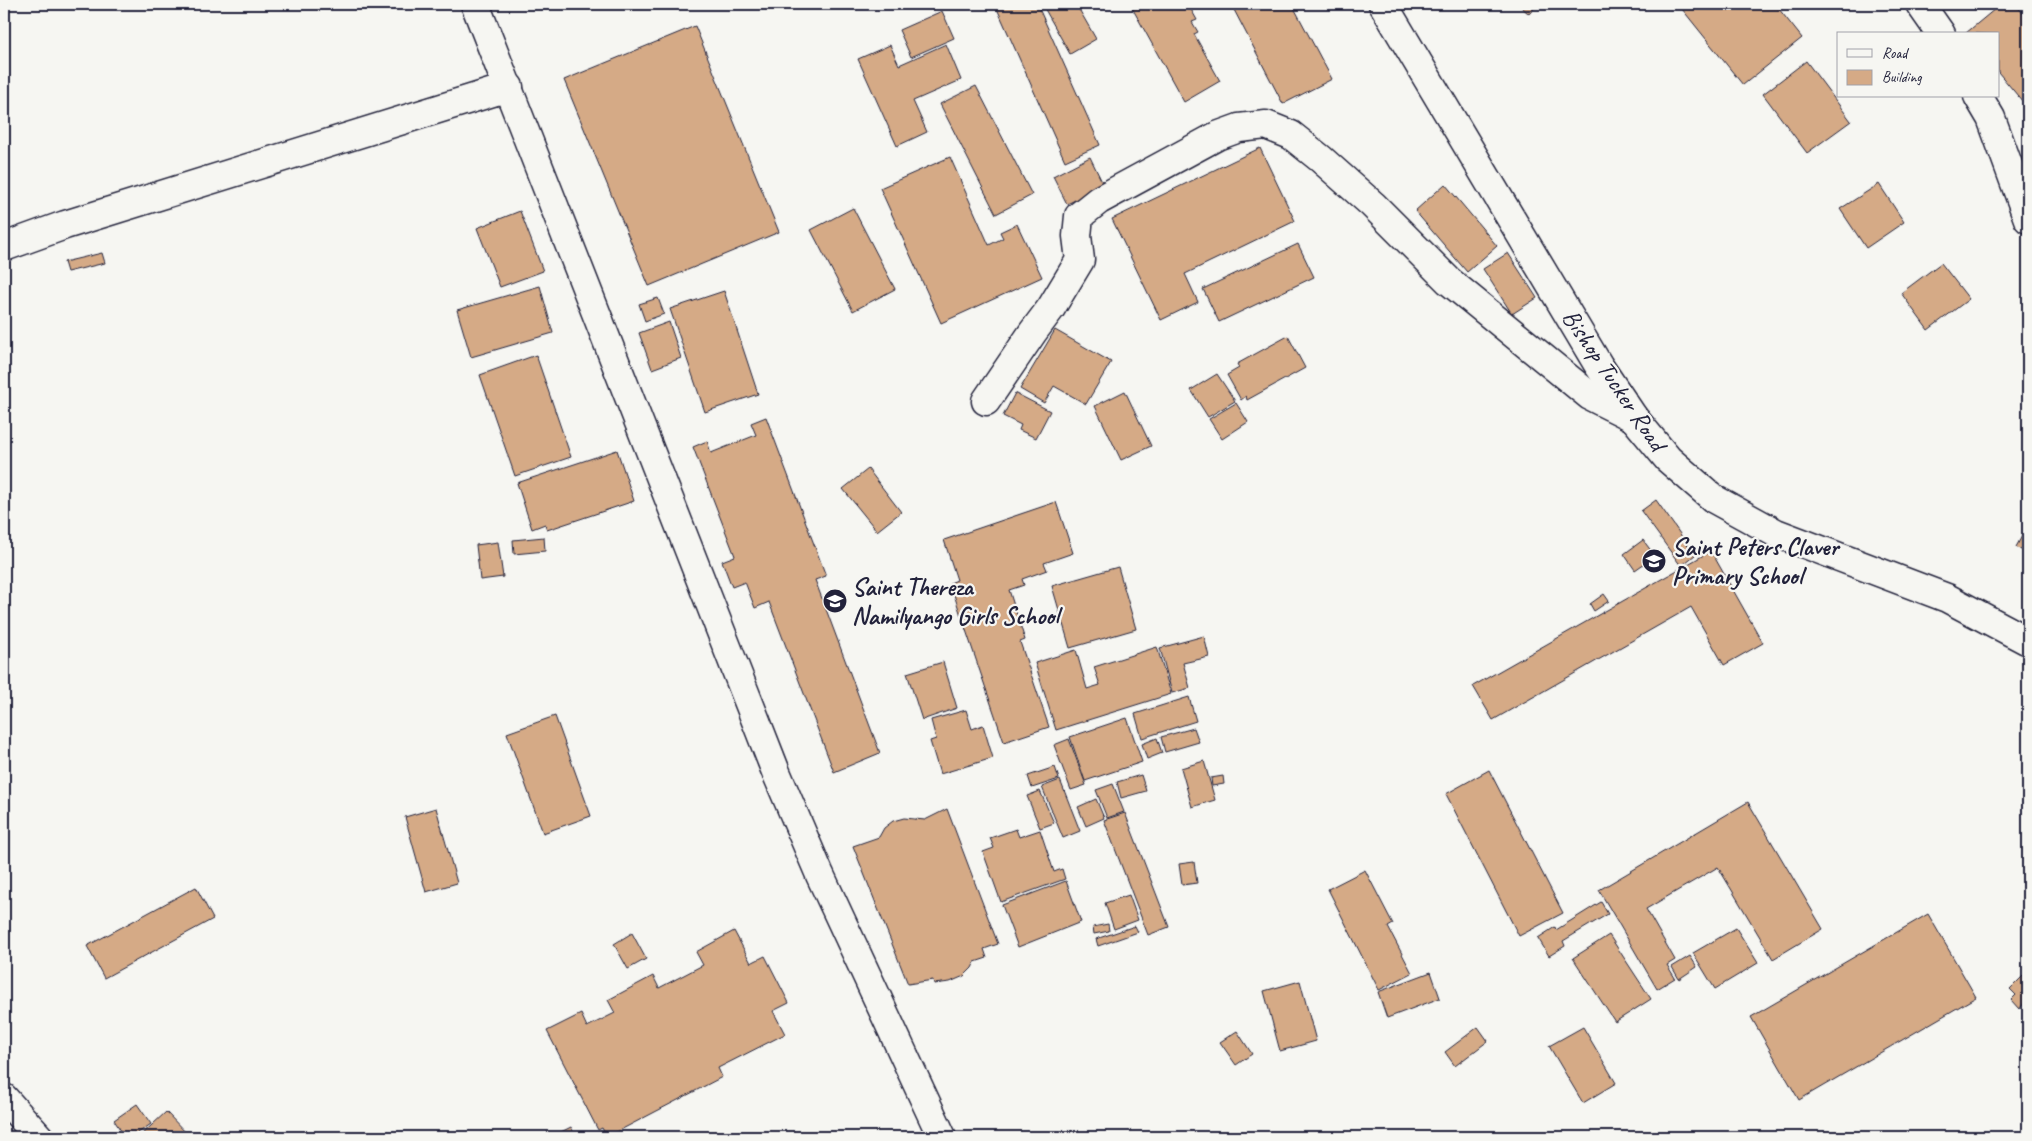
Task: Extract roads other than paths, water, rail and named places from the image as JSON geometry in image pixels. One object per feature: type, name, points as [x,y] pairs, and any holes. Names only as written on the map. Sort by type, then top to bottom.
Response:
[{"type":"street","points":[[475,4],[776,772],[820,875],[942,1137]]},
{"type":"street","name":"Bishop Tucker Road","points":[[1383,4],[1594,357],[1634,418],[1668,459],[1714,499],[1776,533],[1947,598],[2028,641]]},
{"type":"street","points":[[1920,4],[1941,32]]},
{"type":"street","points":[[4,247],[65,225],[509,87]]},
{"type":"street","points":[[1979,98],[1991,118],[2028,219]]},
{"type":"street","points":[[986,401],[1051,308],[1080,260],[1077,236],[1079,216],[1098,200],[1217,136],[1240,128],[1266,125],[1291,134],[1321,159],[1373,205],[1449,280],[1590,396],[1634,418]]},
{"type":"street","points":[[4,1098],[39,1137]]},
{"type":"place","name":"Saint Peters Claver Primary School","points":[[1654,561]]},
{"type":"place","name":"Saint Thereza Namilyango Girls School","points":[[835,601]]}]
